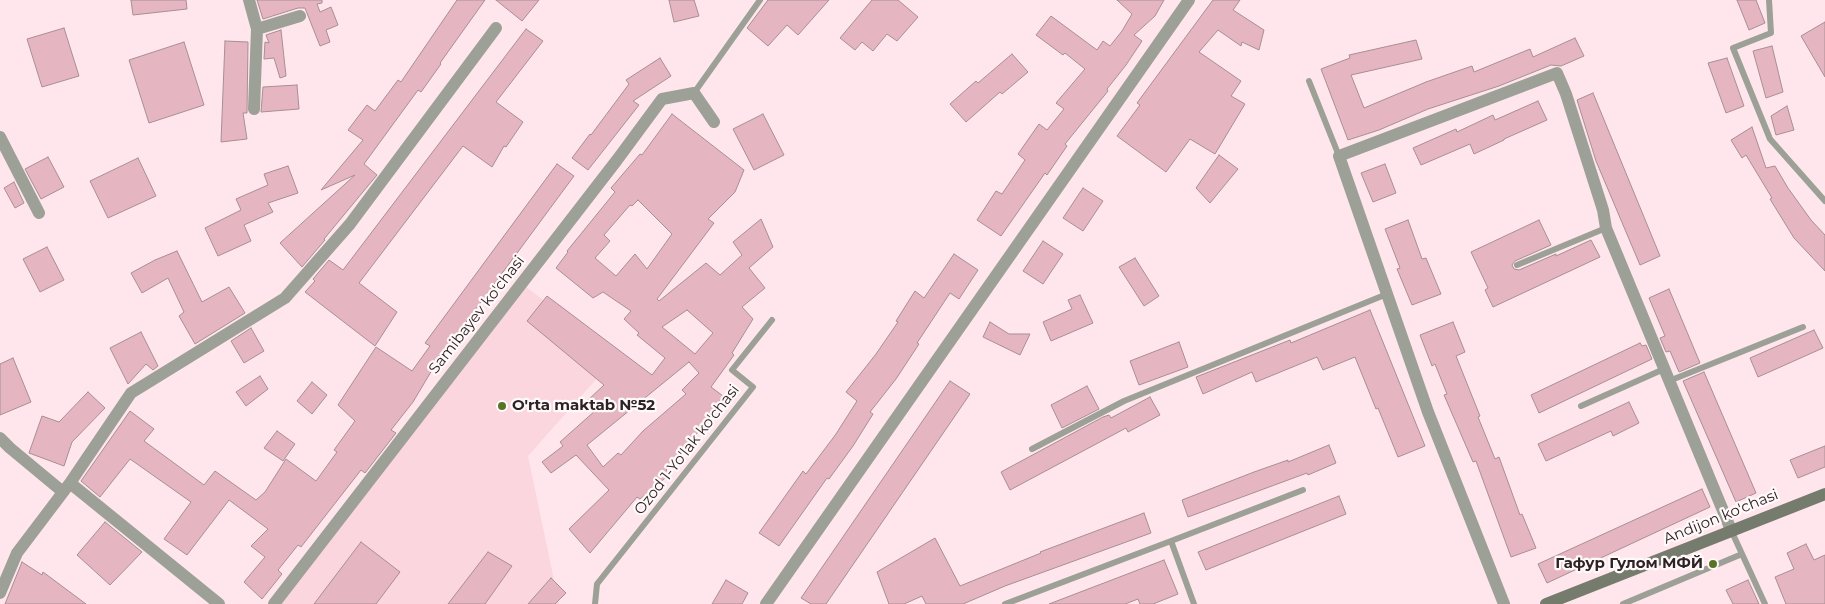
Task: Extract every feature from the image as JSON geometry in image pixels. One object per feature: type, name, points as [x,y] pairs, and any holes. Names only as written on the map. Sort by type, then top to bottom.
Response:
[{"type":"street","points":[[249,0],[257,29],[254,109]]},
{"type":"street","points":[[766,604],[1190,0]]},
{"type":"street","points":[[257,29],[300,16]]},
{"type":"street","points":[[0,593],[17,553],[67,487],[131,393],[285,298],[350,224],[496,28]]},
{"type":"street","points":[[1504,604],[1428,412],[1339,156],[1557,73],[1566,94],[1603,210],[1606,228],[1731,530]]},
{"type":"street","points":[[694,93],[714,122]]},
{"type":"street","name":"Samibayev ko'chasi","points":[[274,604],[611,168],[662,98],[694,93]]},
{"type":"street","points":[[0,138],[39,213]]},
{"type":"street","points":[[0,438],[10,448],[67,487],[219,604]]},
{"type":"street","name":"Andijon ko'chasi","points":[[1546,604],[1825,494]]},
{"type":"lane","points":[[694,93],[760,0]]},
{"type":"lane","points":[[1769,0],[1771,33],[1733,48],[1770,139],[1825,201]]},
{"type":"lane","points":[[1309,80],[1339,156]]},
{"type":"lane","points":[[1517,265],[1606,228]]},
{"type":"lane","points":[[1032,448],[1124,401],[1387,294]]},
{"type":"lane","name":"Ozod 1-Yo'lak ko'chasi","points":[[595,604],[597,584],[753,387],[732,370],[772,320]]},
{"type":"lane","points":[[1669,381],[1803,328]]},
{"type":"lane","points":[[1581,406],[1664,369]]},
{"type":"lane","points":[[1006,604],[1303,490]]},
{"type":"lane","points":[[1731,530],[1766,604]]},
{"type":"lane","points":[[1171,541],[1194,604]]},
{"type":"lane","points":[[1623,604],[1742,554]]},
{"type":"shaded area","name":"O'rta maktab №52","points":[[525,286],[616,357],[528,456],[559,604],[279,604]]},
{"type":"building","points":[[131,0],[186,0],[187,9],[133,15]]},
{"type":"building","points":[[257,0],[322,0],[322,3],[317,4],[320,12],[331,7],[338,25],[326,30],[330,42],[320,46],[305,8],[298,8],[263,19]]},
{"type":"building","points":[[457,0],[485,0],[421,92],[418,90],[364,164],[377,175],[302,267],[280,243],[355,175],[321,190],[363,140],[348,130],[367,105],[375,111],[398,80],[401,82]]},
{"type":"building","points":[[496,0],[539,0],[522,21]]},
{"type":"building","points":[[669,0],[694,0],[699,16],[674,22]]},
{"type":"building","points":[[768,0],[829,0],[798,35],[787,25],[768,46],[747,28]]},
{"type":"building","points":[[872,0],[898,0],[918,17],[897,41],[887,34],[873,51],[862,42],[855,50],[840,38]]},
{"type":"building","points":[[1117,0],[1164,0],[1155,16],[1134,35],[1142,41],[1126,65],[1107,89],[1108,91],[1065,144],[1067,146],[1047,175],[1045,173],[1001,236],[977,220],[996,191],[1002,194],[1025,160],[1018,154],[1039,124],[1047,130],[1064,109],[1056,103],[1085,69],[1065,53],[1063,55],[1036,35],[1051,16],[1097,50],[1103,41],[1110,46],[1132,14]]},
{"type":"building","points":[[1213,0],[1240,0],[1233,10],[1264,30],[1259,50],[1242,42],[1241,46],[1218,30],[1199,52],[1241,81],[1231,96],[1245,104],[1215,154],[1190,139],[1166,172],[1117,136],[1140,105],[1137,103]]},
{"type":"building","points":[[1737,0],[1756,0],[1765,23],[1749,30]]},
{"type":"building","points":[[1825,22],[1825,77],[1801,36]]},
{"type":"building","points":[[64,28],[79,76],[42,87],[27,39]]},
{"type":"building","points":[[526,29],[543,41],[496,102],[523,122],[506,147],[504,146],[492,167],[463,146],[359,283],[397,312],[375,346],[305,292],[329,260],[343,270]]},
{"type":"building","points":[[281,30],[286,76],[280,78],[274,58],[264,59],[265,42],[269,43],[266,35]]},
{"type":"building","points":[[1575,38],[1584,56],[1561,66],[1551,65],[1499,86],[1428,109],[1379,130],[1348,140],[1321,69],[1350,58],[1349,55],[1416,40],[1422,59],[1351,75],[1364,108],[1426,82],[1472,66],[1474,72],[1530,49],[1533,57]]},
{"type":"building","points":[[225,41],[248,42],[247,113],[243,113],[247,139],[221,142]]},
{"type":"building","points":[[184,42],[204,105],[149,123],[129,60]]},
{"type":"building","points":[[1772,46],[1783,92],[1766,98],[1753,51]]},
{"type":"building","points":[[1012,54],[1028,72],[1002,94],[1000,92],[966,122],[950,104],[976,81],[978,83]]},
{"type":"building","points":[[660,58],[671,76],[633,101],[639,105],[588,170],[572,158],[629,84],[626,80]]},
{"type":"building","points":[[1727,58],[1744,106],[1726,113],[1708,63]]},
{"type":"building","points":[[297,85],[299,109],[261,112],[263,87]]},
{"type":"building","points":[[1593,93],[1660,256],[1640,265],[1596,161],[1577,100]]},
{"type":"building","points":[[1538,101],[1547,120],[1474,154],[1470,144],[1421,165],[1413,148],[1456,129],[1457,132],[1493,115],[1495,120]]},
{"type":"building","points":[[1787,106],[1794,130],[1776,135],[1771,116]]},
{"type":"building","points":[[672,114],[744,170],[735,192],[708,219],[714,223],[657,299],[659,301],[706,263],[720,275],[742,255],[733,242],[761,219],[773,247],[749,268],[765,288],[742,307],[753,319],[732,353],[734,355],[711,387],[723,396],[700,433],[698,432],[666,470],[670,474],[640,499],[637,497],[590,553],[569,529],[609,490],[576,455],[551,473],[542,462],[563,446],[560,442],[596,410],[588,400],[604,385],[527,321],[547,296],[652,375],[665,358],[637,335],[639,333],[624,319],[631,311],[603,292],[593,298],[556,268],[567,251],[615,192],[611,188],[640,154],[642,155]],"holes":[[[638,200],[672,234],[647,269],[635,254],[616,276],[595,258],[610,241],[604,235],[630,205],[632,206]],[[687,310],[713,333],[695,354],[662,327]],[[689,362],[699,373],[682,390],[686,394],[643,431],[621,455],[618,453],[603,467],[587,445]]]},
{"type":"building","points":[[763,114],[784,155],[754,170],[733,129]]},
{"type":"building","points":[[1752,127],[1766,168],[1775,166],[1811,220],[1825,235],[1825,271],[1794,238],[1746,155],[1742,158],[1731,140]]},
{"type":"building","points":[[1219,155],[1238,169],[1210,203],[1196,188]]},
{"type":"building","points":[[48,157],[64,187],[41,199],[25,169]]},
{"type":"building","points":[[138,158],[156,196],[108,218],[90,181]]},
{"type":"building","points":[[557,164],[574,176],[438,360],[413,402],[391,430],[396,433],[365,473],[361,470],[301,547],[298,545],[278,570],[282,574],[262,599],[244,582],[265,557],[251,546],[268,529],[229,500],[187,555],[164,539],[191,502],[130,459],[100,497],[81,481],[130,411],[154,429],[144,441],[204,485],[215,471],[256,500],[265,492],[286,459],[316,481],[337,452],[334,450],[355,421],[338,405],[376,347],[412,371],[430,346],[425,343]]},
{"type":"building","points":[[1385,164],[1396,193],[1373,202],[1361,173]]},
{"type":"building","points":[[288,166],[298,193],[268,203],[273,212],[244,225],[251,241],[218,256],[205,228],[241,210],[236,199],[268,185],[264,174]]},
{"type":"building","points":[[14,182],[24,203],[15,208],[4,188]]},
{"type":"building","points":[[1083,188],[1103,201],[1083,231],[1063,218]]},
{"type":"building","points":[[1408,220],[1422,259],[1426,258],[1441,294],[1412,305],[1397,269],[1400,268],[1385,229]]},
{"type":"building","points":[[1539,220],[1551,245],[1515,261],[1512,265],[1514,269],[1519,270],[1591,240],[1600,257],[1493,307],[1485,290],[1488,288],[1471,252]]},
{"type":"building","points":[[1043,241],[1063,254],[1043,284],[1023,271]]},
{"type":"building","points":[[47,247],[64,280],[40,292],[23,259]]},
{"type":"building","points":[[177,251],[202,302],[229,287],[245,313],[195,344],[179,316],[184,312],[168,278],[142,293],[131,273]]},
{"type":"building","points":[[954,254],[978,270],[959,299],[950,293],[896,379],[870,412],[873,414],[853,446],[829,479],[827,478],[779,546],[759,533],[803,471],[806,474],[836,434],[857,401],[846,392],[898,322],[896,321],[915,291],[924,298]]},
{"type":"building","points":[[1135,258],[1159,296],[1144,306],[1119,267]]},
{"type":"building","points":[[1669,289],[1700,363],[1679,372],[1670,351],[1666,352],[1660,338],[1665,336],[1649,298]]},
{"type":"building","points":[[1080,295],[1093,323],[1051,341],[1043,322],[1072,309],[1068,300]]},
{"type":"building","points":[[1370,310],[1425,446],[1398,457],[1355,357],[1323,370],[1317,357],[1256,382],[1252,372],[1203,394],[1196,377],[1290,340],[1291,343]]},
{"type":"building","points":[[990,322],[1009,334],[1030,334],[1020,355],[983,337]]},
{"type":"building","points":[[1453,322],[1465,352],[1456,356],[1480,416],[1478,417],[1495,459],[1499,457],[1520,515],[1522,514],[1536,548],[1511,557],[1476,461],[1473,462],[1444,395],[1447,394],[1435,364],[1432,366],[1420,335]]},
{"type":"building","points":[[251,328],[264,351],[244,363],[231,341]]},
{"type":"building","points":[[1814,330],[1823,348],[1758,377],[1750,358]]},
{"type":"building","points":[[141,332],[158,366],[153,370],[146,364],[128,384],[110,348]]},
{"type":"building","points":[[1179,342],[1188,367],[1139,385],[1130,361]]},
{"type":"building","points":[[1640,343],[1642,346],[1646,345],[1652,359],[1539,413],[1531,395]]},
{"type":"building","points":[[13,358],[31,402],[0,415],[0,364]]},
{"type":"building","points":[[1704,372],[1756,493],[1736,502],[1683,381]]},
{"type":"building","points":[[260,376],[268,389],[246,406],[236,392]]},
{"type":"building","points":[[950,381],[970,394],[826,604],[811,604],[801,598]]},
{"type":"building","points":[[312,382],[327,395],[312,414],[297,401]]},
{"type":"building","points":[[1087,386],[1099,409],[1062,428],[1051,405]]},
{"type":"building","points":[[88,392],[105,408],[72,442],[64,466],[29,453],[42,416],[59,422]]},
{"type":"building","points":[[1150,397],[1160,415],[1128,432],[1126,428],[1010,490],[1001,472],[1103,417],[1109,415],[1111,418]]},
{"type":"building","points":[[1629,402],[1639,423],[1613,436],[1611,431],[1546,461],[1538,444]]},
{"type":"building","points":[[277,431],[295,444],[283,461],[264,448]]},
{"type":"building","points":[[1329,445],[1336,463],[1308,475],[1307,473],[1188,517],[1182,500],[1254,472],[1288,460],[1288,462]]},
{"type":"building","points":[[1825,446],[1825,467],[1798,478],[1790,460]]},
{"type":"building","points":[[1702,489],[1710,507],[1547,583],[1538,564]]},
{"type":"building","points":[[1339,496],[1346,514],[1206,570],[1198,552]]},
{"type":"building","points":[[1144,513],[1151,533],[1005,586],[963,604],[926,604],[922,596],[904,604],[889,604],[877,572],[935,538],[960,586],[1040,552]]},
{"type":"building","points":[[105,522],[142,552],[110,585],[77,555]]},
{"type":"building","points":[[361,542],[400,572],[376,604],[314,604]]},
{"type":"building","points":[[1806,544],[1814,560],[1825,555],[1825,604],[1786,604],[1775,577],[1794,569],[1787,553]]},
{"type":"building","points":[[488,552],[512,566],[485,604],[448,604]]},
{"type":"building","points":[[1164,560],[1178,594],[1153,604],[1140,604],[1138,599],[1125,604],[1049,604]]},
{"type":"building","points":[[22,562],[42,575],[43,572],[86,604],[5,604]]},
{"type":"building","points":[[551,578],[566,593],[555,604],[528,604]]},
{"type":"building","points":[[726,580],[748,593],[742,604],[712,604]]},
{"type":"building","points":[[1748,580],[1759,604],[1733,604],[1726,590]]},
{"type":"place","name":"O'rta maktab №52","points":[[502,406]]},
{"type":"place","name":"Гафур Гулом МФЙ","points":[[1713,564]]}]
